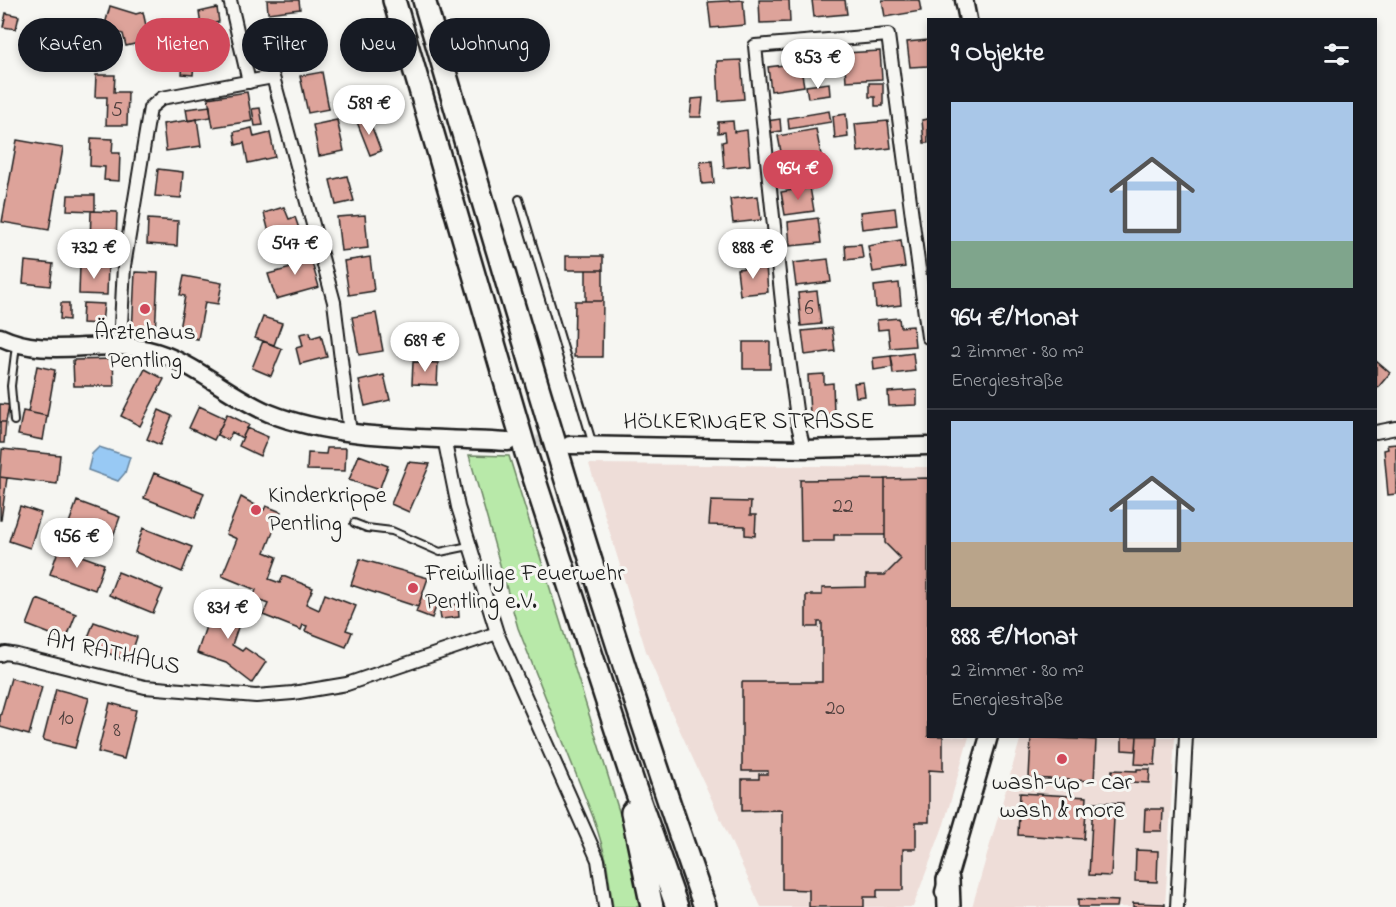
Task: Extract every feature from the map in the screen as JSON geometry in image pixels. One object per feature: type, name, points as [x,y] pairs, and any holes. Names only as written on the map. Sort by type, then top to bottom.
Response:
[{"type":"highway","points":[[394,0],[526,453],[634,784],[677,907]]},
{"type":"highway","points":[[423,0],[558,459],[659,777],[705,907]]},
{"type":"highway","points":[[634,784],[631,806],[652,907]]},
{"type":"highway","points":[[948,880],[949,907]]},
{"type":"street","points":[[230,0],[249,82]]},
{"type":"street","points":[[964,0],[968,18]]},
{"type":"street","points":[[804,449],[798,425],[784,321],[755,46],[888,35],[927,329]]},
{"type":"street","points":[[120,345],[124,266],[150,108],[162,98],[273,77],[334,302],[350,433]]},
{"type":"street","points":[[0,337],[36,349],[120,345],[149,350],[174,358],[267,412],[302,425],[350,433],[508,442]]},
{"type":"street","points":[[1377,432],[1396,428]]},
{"type":"street","points":[[444,438],[458,507],[497,633],[598,860],[604,907]]},
{"type":"street","name":"HÖLKERINGER STRASSE","points":[[570,445],[804,449],[927,446]]},
{"type":"street","name":"AM RATHAUS","points":[[0,655],[5,653],[17,655],[145,687],[256,696],[293,693],[347,684],[497,633]]},
{"type":"street","points":[[939,907],[988,738]]},
{"type":"street","points":[[1177,907],[1186,738]]},
{"type":"lane","points":[[519,199],[593,445]]},
{"type":"lane","points":[[14,421],[11,386],[16,344]]},
{"type":"lane","points":[[354,523],[367,528],[392,531],[440,552],[470,546]]},
{"type":"shaded area","points":[[589,464],[927,467],[927,738],[969,738],[944,824],[913,907],[761,907],[646,651]]},
{"type":"shaded area","points":[[1021,738],[1175,738],[1165,907],[972,907]]},
{"type":"green space","points":[[469,455],[509,456],[627,837],[640,907],[613,907],[606,859],[595,822],[518,628]]},
{"type":"water","points":[[99,447],[130,457],[125,473],[118,481],[88,470],[92,454]]},
{"type":"building","points":[[267,0],[299,0],[300,9],[268,13]]},
{"type":"building","points":[[743,0],[745,25],[711,28],[708,2]]},
{"type":"building","points":[[759,0],[789,0],[790,22],[760,23]]},
{"type":"building","points":[[812,0],[845,0],[847,14],[814,17]]},
{"type":"building","points":[[882,0],[919,0],[921,11],[885,17]]},
{"type":"building","points":[[110,6],[136,14],[143,12],[144,18],[135,18],[135,44],[126,46],[123,18],[107,18]]},
{"type":"building","points":[[217,8],[218,18],[200,18],[199,12]]},
{"type":"building","points":[[6,13],[19,16],[16,29],[3,27]]},
{"type":"building","points":[[927,40],[927,66],[910,67],[907,42]]},
{"type":"building","points":[[880,51],[882,79],[846,81],[844,53]]},
{"type":"building","points":[[741,60],[744,99],[719,101],[717,61]]},
{"type":"building","points":[[800,63],[804,86],[771,91],[768,67]]},
{"type":"building","points":[[182,72],[193,72],[193,75],[182,74]]},
{"type":"building","points":[[322,72],[329,109],[308,113],[300,76]]},
{"type":"building","points":[[96,75],[115,75],[114,92],[128,92],[127,125],[106,125],[107,97],[95,97]]},
{"type":"building","points":[[829,83],[830,95],[808,98],[806,86]]},
{"type":"building","points":[[869,83],[883,83],[883,106],[875,106],[875,97],[869,97]]},
{"type":"building","points":[[247,92],[252,121],[213,127],[208,98]]},
{"type":"building","points":[[703,98],[701,117],[690,117],[692,99]]},
{"type":"building","points":[[210,106],[211,117],[188,121],[186,109]]},
{"type":"building","points":[[260,108],[263,125],[255,126],[252,109]]},
{"type":"building","points":[[829,111],[831,122],[789,129],[788,118]]},
{"type":"building","points":[[846,114],[848,137],[835,139],[833,116]]},
{"type":"building","points":[[368,117],[381,151],[370,155],[357,122]]},
{"type":"building","points":[[197,119],[201,146],[166,151],[163,124]]},
{"type":"building","points":[[780,119],[781,131],[769,133],[767,121]]},
{"type":"building","points":[[927,119],[927,143],[924,143],[922,120]]},
{"type":"building","points":[[337,120],[344,151],[319,156],[313,125]]},
{"type":"building","points":[[733,121],[734,132],[747,130],[750,165],[724,168],[722,142],[726,141],[725,132],[718,133],[718,122]]},
{"type":"building","points":[[888,121],[891,148],[858,152],[855,124]]},
{"type":"building","points":[[252,128],[254,137],[270,133],[275,157],[248,163],[244,143],[236,145],[234,132]]},
{"type":"building","points":[[816,129],[822,160],[784,168],[778,136]]},
{"type":"building","points":[[91,138],[113,139],[112,153],[120,153],[119,181],[104,180],[105,167],[90,166]]},
{"type":"building","points":[[17,140],[63,148],[49,230],[2,222]]},
{"type":"building","points":[[712,161],[714,183],[702,184],[700,162]]},
{"type":"building","points":[[158,169],[183,172],[181,198],[155,196]]},
{"type":"building","points":[[347,176],[354,201],[336,205],[330,180]]},
{"type":"building","points":[[810,187],[814,211],[785,215],[781,192]]},
{"type":"building","points":[[68,195],[95,195],[95,211],[67,210]]},
{"type":"building","points":[[758,196],[761,220],[733,223],[730,199]]},
{"type":"building","points":[[284,207],[289,219],[295,217],[304,243],[274,252],[264,213]]},
{"type":"building","points":[[895,208],[897,225],[862,229],[860,212]]},
{"type":"building","points":[[91,211],[117,212],[116,245],[90,244]]},
{"type":"building","points":[[365,215],[368,248],[341,251],[337,217]]},
{"type":"building","points":[[818,218],[821,243],[790,246],[788,222]]},
{"type":"building","points":[[148,219],[178,221],[177,246],[147,244]]},
{"type":"building","points":[[763,233],[766,259],[738,262],[736,236]]},
{"type":"building","points":[[901,240],[905,267],[873,272],[868,246]]},
{"type":"building","points":[[861,244],[863,258],[846,260],[845,245]]},
{"type":"building","points":[[308,249],[319,287],[276,299],[268,274],[291,268],[287,255]]},
{"type":"building","points":[[566,256],[603,256],[603,270],[566,270]]},
{"type":"building","points":[[370,257],[374,291],[349,295],[344,261]]},
{"type":"building","points":[[828,259],[831,282],[796,286],[793,263]]},
{"type":"building","points":[[25,261],[53,264],[50,286],[23,283]]},
{"type":"building","points":[[80,264],[108,265],[107,295],[79,294]]},
{"type":"building","points":[[766,266],[768,292],[740,295],[737,269]]},
{"type":"building","points":[[586,270],[603,270],[603,301],[586,301]]},
{"type":"building","name":"Ärztehaus Pentling","points":[[135,272],[158,273],[155,334],[132,333]]},
{"type":"building","points":[[184,276],[222,283],[218,304],[205,302],[198,339],[178,335],[185,296],[180,295]]},
{"type":"building","points":[[899,283],[901,305],[876,308],[874,286]]},
{"type":"building","points":[[817,291],[821,324],[801,326],[798,293]]},
{"type":"building","points":[[575,301],[603,301],[602,357],[574,357]]},
{"type":"building","points":[[61,303],[69,303],[69,320],[60,319]]},
{"type":"building","points":[[83,303],[104,304],[102,324],[82,323]]},
{"type":"building","points":[[376,313],[383,351],[359,355],[352,317]]},
{"type":"building","points":[[263,317],[282,323],[274,345],[255,338]]},
{"type":"building","points":[[899,318],[900,327],[913,326],[915,346],[890,348],[888,329],[878,330],[877,320]]},
{"type":"building","points":[[832,328],[835,351],[805,355],[802,331]]},
{"type":"building","points":[[310,332],[311,338],[321,335],[327,357],[300,364],[296,348],[303,346],[300,334]]},
{"type":"building","points":[[263,341],[282,349],[271,376],[252,368]]},
{"type":"building","points":[[743,342],[770,342],[770,369],[743,369]]},
{"type":"building","points":[[913,353],[915,371],[893,374],[891,356]]},
{"type":"building","points":[[891,356],[893,367],[874,370],[873,358]]},
{"type":"building","points":[[113,359],[114,386],[74,386],[73,360]]},
{"type":"building","points":[[413,362],[438,363],[437,385],[412,384]]},
{"type":"building","points":[[1377,362],[1390,373],[1377,389]]},
{"type":"building","points":[[37,366],[55,370],[47,416],[28,412]]},
{"type":"building","points":[[145,369],[164,379],[140,426],[121,416]]},
{"type":"building","points":[[824,374],[824,384],[833,383],[834,414],[810,415],[808,375]]},
{"type":"building","points":[[384,375],[390,400],[365,406],[359,381]]},
{"type":"building","points":[[863,382],[865,396],[856,397],[854,383]]},
{"type":"building","points":[[917,390],[917,405],[889,406],[888,392]]},
{"type":"building","points":[[0,404],[9,405],[6,422],[0,422]]},
{"type":"building","points":[[199,406],[225,418],[214,440],[189,428]]},
{"type":"building","points":[[159,410],[172,416],[160,445],[147,439]]},
{"type":"building","points":[[23,411],[47,416],[43,440],[18,435]]},
{"type":"building","points":[[227,414],[249,425],[242,438],[232,432],[228,440],[217,435]]},
{"type":"building","points":[[0,422],[6,422],[4,443],[0,443]]},
{"type":"building","points":[[247,428],[268,437],[260,456],[239,446]]},
{"type":"building","points":[[1396,444],[1396,494],[1388,495],[1384,450],[1388,449],[1387,445]]},
{"type":"building","points":[[327,448],[346,448],[345,471],[307,470],[308,453],[326,454]]},
{"type":"building","points":[[2,449],[60,455],[57,484],[0,477]]},
{"type":"building","points":[[359,455],[388,466],[379,490],[349,480]]},
{"type":"building","points":[[408,462],[430,464],[409,512],[391,504]]},
{"type":"building","points":[[154,473],[204,493],[195,518],[144,498]]},
{"type":"building","points":[[0,477],[7,478],[1,520],[0,520]]},
{"type":"building","points":[[927,478],[927,738],[943,738],[943,771],[929,770],[929,822],[916,822],[916,849],[903,849],[903,890],[877,890],[877,897],[864,897],[864,907],[809,907],[809,890],[782,889],[782,810],[742,811],[742,779],[759,779],[759,774],[768,774],[768,771],[742,771],[742,682],[822,682],[822,622],[818,622],[818,627],[806,627],[806,595],[822,595],[822,588],[866,587],[866,575],[885,575],[901,559],[885,543],[885,479]]},
{"type":"building","points":[[885,479],[885,535],[834,535],[834,541],[801,541],[800,480]]},
{"type":"building","points":[[241,497],[264,510],[266,506],[281,512],[265,552],[277,557],[269,579],[280,583],[283,576],[313,588],[306,604],[319,610],[325,594],[356,606],[346,630],[352,632],[346,647],[305,631],[307,626],[303,625],[301,630],[263,615],[268,604],[253,598],[256,590],[222,576],[237,539],[226,534]]},
{"type":"building","points":[[77,501],[120,517],[112,539],[69,523]]},
{"type":"building","points":[[711,501],[751,502],[750,515],[756,515],[755,536],[745,535],[745,526],[709,525]]},
{"type":"building","points":[[20,506],[41,513],[30,548],[9,541]]},
{"type":"building","points":[[143,528],[192,547],[182,572],[135,552]]},
{"type":"building","points":[[59,548],[104,564],[95,590],[50,574]]},
{"type":"building","points":[[360,559],[428,578],[418,607],[351,585]]},
{"type":"building","points":[[118,572],[163,590],[153,613],[109,595]]},
{"type":"building","points":[[422,595],[438,601],[432,618],[416,612]]},
{"type":"building","points":[[216,597],[245,607],[232,645],[242,651],[245,648],[266,662],[252,683],[226,663],[197,653]]},
{"type":"building","points":[[37,599],[76,614],[66,640],[27,625]]},
{"type":"building","points":[[458,604],[459,617],[441,619],[439,606]]},
{"type":"building","points":[[94,622],[137,637],[129,661],[85,645]]},
{"type":"building","points":[[11,678],[42,687],[29,735],[0,727],[0,717]]},
{"type":"building","points":[[56,689],[89,698],[75,748],[43,740]]},
{"type":"building","points":[[110,703],[136,710],[124,759],[98,752]]},
{"type":"building","name":"wash-up - car wash & more","points":[[1031,738],[1096,740],[1094,781],[1029,778]]},
{"type":"building","points":[[1122,738],[1137,738],[1136,751],[1122,750]]},
{"type":"building","points":[[1137,738],[1157,738],[1155,765],[1135,764]]},
{"type":"building","points":[[1137,769],[1150,769],[1149,783],[1111,781],[1112,770],[1137,771]]},
{"type":"building","points":[[1020,793],[1087,797],[1084,839],[1018,835]]},
{"type":"building","points":[[1093,802],[1123,803],[1122,818],[1114,818],[1111,876],[1089,875]]},
{"type":"building","points":[[1145,809],[1163,809],[1162,831],[1144,831]]},
{"type":"building","points":[[1136,850],[1158,851],[1157,882],[1135,881]]},
{"type":"building","points":[[1078,899],[1118,901],[1117,907],[1078,907]]},
{"type":"building","points":[[1133,903],[1165,904],[1165,907],[1133,907]]},
{"type":"tunnel","points":[[512,442],[564,445]]},
{"type":"place","name":"Ärztehaus Pentling","points":[[145,309]]},
{"type":"place","name":"Kinderkrippe Pentling","points":[[256,510]]},
{"type":"place","name":"Freiwillige Feuerwehr Pentling e.V.","points":[[413,588]]},
{"type":"place","name":"wash-up - car wash & more","points":[[1062,759]]}]
